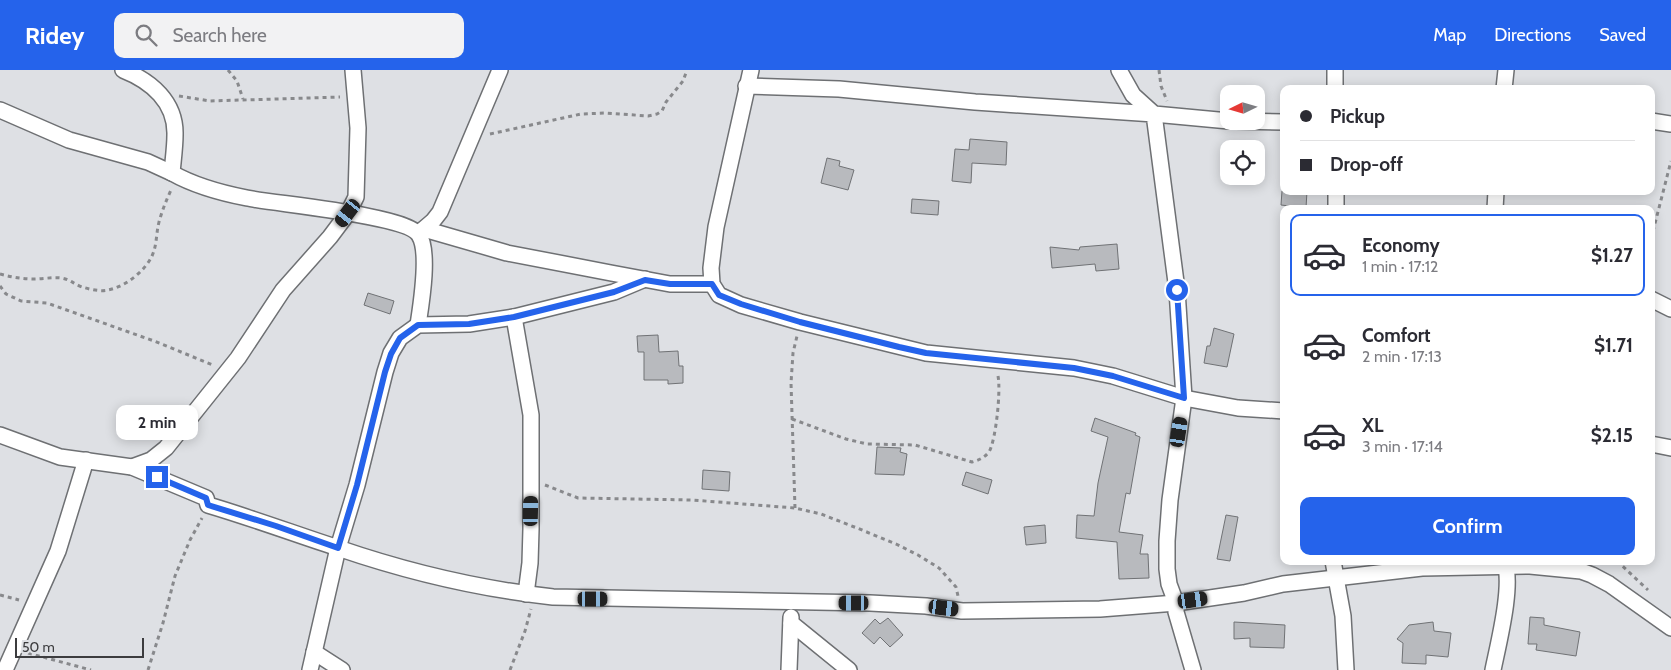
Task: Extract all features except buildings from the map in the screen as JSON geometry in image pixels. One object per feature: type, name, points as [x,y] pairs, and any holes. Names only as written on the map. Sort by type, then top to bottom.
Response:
[{"type":"street","points":[[123,70],[136,75],[158,91],[169,108],[176,134],[175,175]]},
{"type":"street","points":[[132,467],[151,460],[166,448],[243,351],[283,290],[330,237],[348,213],[356,197],[358,169],[358,128],[353,70]]},
{"type":"street","points":[[421,231],[434,221],[440,212],[500,70]]},
{"type":"street","points":[[751,70],[716,227],[711,268],[712,284],[719,295],[741,304],[800,322],[926,353],[1074,368],[1113,376],[1184,398],[1238,408],[1280,411]]},
{"type":"street","points":[[1119,70],[1133,95],[1154,114],[1177,290],[1184,398],[1170,500],[1167,569],[1169,584],[1176,603],[1176,612],[1193,670]]},
{"type":"street","points":[[1334,70],[1335,85]]},
{"type":"street","points":[[1504,85],[1506,70]]},
{"type":"street","points":[[746,86],[839,89],[975,102],[1220,120]]},
{"type":"street","points":[[0,110],[69,140],[148,162],[192,184],[247,198],[381,218],[413,229],[507,253],[645,280],[670,284],[712,284]]},
{"type":"street","points":[[1265,122],[1280,122]]},
{"type":"street","points":[[1655,122],[1671,124]]},
{"type":"street","points":[[418,325],[424,263],[421,231]]},
{"type":"street","points":[[310,670],[338,548],[357,485],[385,372],[391,354],[400,338],[418,325],[469,324],[514,317],[614,292],[645,280]]},
{"type":"street","points":[[1655,301],[1671,309]]},
{"type":"street","points":[[514,317],[531,415],[530,594]]},
{"type":"street","points":[[0,436],[60,457],[132,467],[206,498],[208,505],[274,525],[338,548],[449,580],[530,594],[574,599],[760,600],[793,603],[870,603],[926,606],[962,611],[1100,609],[1176,603],[1335,577],[1472,565]]},
{"type":"street","points":[[1655,445],[1671,448]]},
{"type":"street","points":[[5,670],[58,551],[86,460]]},
{"type":"street","points":[[1334,565],[1344,616],[1346,670]]},
{"type":"street","points":[[1493,670],[1505,610],[1505,565]]},
{"type":"street","points":[[1528,565],[1581,571],[1608,584],[1671,628]]},
{"type":"street","points":[[788,670],[793,603]]},
{"type":"street","points":[[791,623],[849,670]]},
{"type":"street","points":[[314,652],[342,670]]},
{"type":"path","points":[[228,70],[237,81],[243,99]]},
{"type":"path","points":[[469,141],[497,132],[581,114],[606,113],[648,116],[657,114],[682,81],[687,70]]},
{"type":"path","points":[[1159,70],[1161,86],[1168,105],[1187,117]]},
{"type":"path","points":[[158,91],[210,101],[356,97]]},
{"type":"path","points":[[1655,223],[1671,161]]},
{"type":"path","points":[[0,274],[15,278],[61,278],[95,290],[107,290],[128,281],[141,270],[151,257],[157,241],[164,204],[175,175]]},
{"type":"path","points":[[0,286],[6,294],[20,301],[47,304],[162,344],[228,371]]},
{"type":"path","points":[[795,508],[791,383],[793,353],[800,322]]},
{"type":"path","points":[[792,418],[846,439],[867,444],[915,445],[972,462],[982,460],[989,451],[994,435],[999,382],[990,360]]},
{"type":"path","points":[[532,476],[552,489],[578,498],[692,500],[795,508],[820,514],[896,544],[938,568],[956,587],[962,611]]},
{"type":"path","points":[[148,670],[163,624],[175,576],[190,540],[208,505]]},
{"type":"path","points":[[1622,565],[1649,592]]},
{"type":"path","points":[[510,670],[525,631],[530,594]]},
{"type":"path","points":[[12,652],[48,657],[91,670]]},
{"type":"route","points":[[157,477],[206,498],[208,505],[250,517],[338,548],[357,485],[385,372],[391,354],[400,338],[418,325],[469,324],[514,317],[614,292],[645,280],[670,284],[712,284],[719,295],[741,304],[800,322],[926,353],[1074,368],[1113,376],[1184,398],[1177,290]]}]
